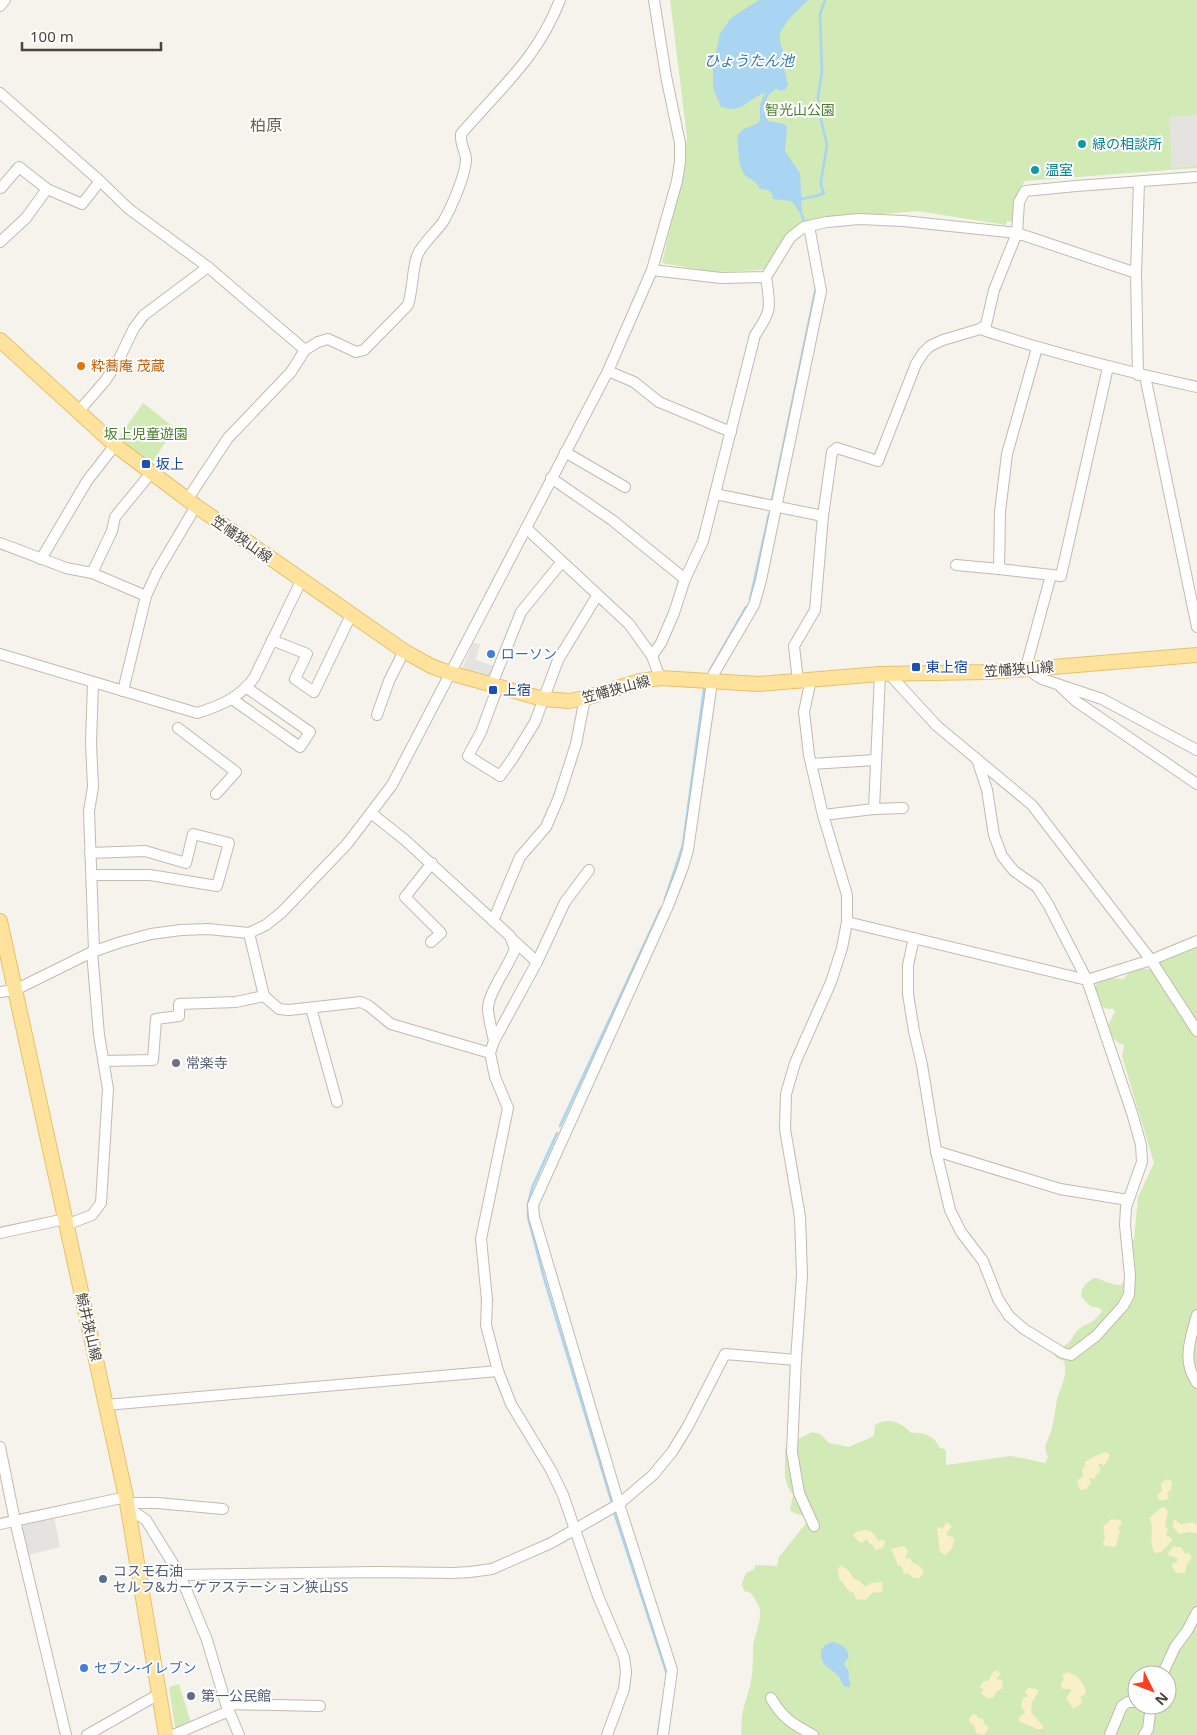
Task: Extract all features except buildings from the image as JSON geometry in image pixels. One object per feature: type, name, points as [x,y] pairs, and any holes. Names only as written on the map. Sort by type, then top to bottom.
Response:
[{"type":"main road","name":"笠幡狭山線","points":[[0,340],[115,446],[191,503],[404,651],[431,666],[450,673],[543,699],[569,701],[640,681],[660,678],[750,684],[884,674],[1029,669],[1197,655]]},
{"type":"main road","name":"鯨井狭山線","points":[[0,921],[127,1503],[167,1735]]},
{"type":"street","points":[[0,6],[5,0]]},
{"type":"street","points":[[123,691],[146,596],[191,503],[228,438],[291,372],[305,350],[318,342],[328,339],[356,352],[364,350],[408,305],[418,254],[442,223],[452,205],[464,168],[466,159],[460,143],[461,134],[512,80],[534,52],[560,0]]},
{"type":"street","points":[[0,992],[15,990],[93,951],[151,934],[181,930],[249,933],[266,925],[282,912],[347,844],[392,785],[608,371],[652,270],[677,180],[680,162],[680,143],[666,76],[654,0]]},
{"type":"street","points":[[0,93],[129,209],[208,266],[305,350]]},
{"type":"street","points":[[0,187],[19,167],[47,190],[82,204],[100,181]]},
{"type":"street","points":[[814,1526],[799,1493],[792,1452],[802,1275],[800,1217],[785,1129],[786,1094],[795,1063],[831,982],[842,948],[847,922],[847,895],[823,815],[812,764],[804,712],[805,680],[794,646],[815,610],[823,516],[832,452],[837,448],[878,461],[916,364],[923,353],[930,346],[943,340],[980,329],[986,325],[994,290],[1017,233],[1020,202],[1025,191],[1197,176]]},
{"type":"street","points":[[1139,182],[1136,273],[1142,375],[1197,627]]},
{"type":"street","points":[[0,242],[26,218],[47,190]]},
{"type":"street","points":[[652,656],[661,643],[674,613],[685,579],[703,541],[756,335],[767,318],[770,306],[766,277],[790,238],[806,227],[827,222],[859,219],[903,221],[1017,233],[1136,273]]},
{"type":"street","points":[[663,1735],[672,1670],[619,1504],[534,1217],[533,1205],[684,867],[713,675],[754,605],[778,507],[821,291],[806,227]]},
{"type":"street","points":[[78,412],[105,381],[117,363],[134,328],[144,315],[208,266]]},
{"type":"street","points":[[652,270],[722,278],[766,277]]},
{"type":"street","points":[[980,329],[1037,348],[1108,367],[1197,387]]},
{"type":"street","points":[[999,569],[1000,512],[1007,454],[1037,348]]},
{"type":"street","points":[[956,565],[1062,576],[1108,367]]},
{"type":"street","points":[[608,371],[634,382],[659,402],[731,432]]},
{"type":"street","points":[[41,560],[87,481],[115,446]]},
{"type":"street","points":[[565,452],[625,487]]},
{"type":"street","points":[[92,573],[112,531],[114,517],[151,473]]},
{"type":"street","points":[[551,478],[612,520],[685,579]]},
{"type":"street","points":[[715,494],[823,516]]},
{"type":"street","points":[[526,528],[629,624],[652,656],[660,678]]},
{"type":"street","points":[[0,543],[70,570],[92,573],[146,596]]},
{"type":"street","points":[[562,562],[521,612],[495,685],[481,732],[468,756],[500,776],[514,758],[535,722],[558,660],[597,596]]},
{"type":"street","points":[[1051,575],[1028,660],[1029,669],[1034,675],[1102,699],[1197,750]]},
{"type":"street","points":[[0,654],[197,713],[221,705],[247,688],[254,678],[301,581]]},
{"type":"street","points":[[272,640],[306,654],[295,679],[314,692],[351,614]]},
{"type":"street","points":[[378,715],[388,681],[404,651]]},
{"type":"street","points":[[884,674],[937,726],[1032,805],[1151,960],[1197,1031]]},
{"type":"street","points":[[874,809],[876,760],[884,674]]},
{"type":"street","points":[[0,1233],[65,1222],[92,1215],[101,1204],[108,1089],[99,1035],[93,951],[89,811],[93,787],[91,742],[93,682]]},
{"type":"street","points":[[1059,684],[1077,702],[1197,784]]},
{"type":"street","points":[[232,699],[300,746],[310,732],[247,688]]},
{"type":"street","points":[[493,921],[520,856],[546,827],[561,790],[576,744],[585,698]]},
{"type":"street","points":[[178,728],[236,772],[216,794]]},
{"type":"street","points":[[812,764],[876,760]]},
{"type":"street","points":[[914,938],[908,965],[908,994],[927,1089],[936,1151],[950,1210],[960,1232],[983,1261],[1002,1307],[1009,1316],[1063,1353],[1071,1355],[1096,1336],[1124,1306],[1128,1295],[1130,1275],[1125,1225],[1128,1200],[1142,1162],[1141,1145],[1132,1112],[1087,980],[1049,906],[1037,887],[1014,871],[1002,856],[994,835],[987,790],[978,760]]},
{"type":"street","points":[[823,815],[874,809],[903,808]]},
{"type":"street","points":[[371,813],[432,863],[537,962]]},
{"type":"street","points":[[90,853],[145,851],[186,863],[193,834],[229,843],[218,886],[150,875],[92,874]]},
{"type":"street","points":[[431,942],[441,933],[405,896],[432,863]]},
{"type":"street","points":[[589,870],[565,902],[537,962],[494,1041],[490,1054],[495,1077],[508,1108],[481,1238],[487,1300],[486,1326],[498,1371],[511,1404],[563,1495],[598,1596],[624,1657],[626,1672],[624,1689],[607,1735]]},
{"type":"street","points":[[847,922],[1087,980],[1151,960],[1197,941]]},
{"type":"street","points":[[249,933],[264,996],[279,1009],[289,1010],[361,1002],[369,1006],[391,1024],[490,1054]]},
{"type":"street","points":[[494,1041],[488,1009],[490,998],[515,948],[510,936]]},
{"type":"street","points":[[104,1061],[153,1060],[156,1019],[180,1016],[179,1004],[236,1002],[264,996]]},
{"type":"street","points":[[311,1008],[337,1102]]},
{"type":"street","points":[[936,1151],[1060,1189],[1128,1200]]},
{"type":"street","points":[[1197,1315],[1190,1344],[1189,1359],[1190,1368],[1197,1383]]},
{"type":"street","points":[[180,1575],[470,1572],[492,1569],[551,1543],[619,1504],[652,1475],[672,1452],[688,1426],[726,1354],[796,1360]]},
{"type":"street","points":[[106,1405],[498,1371]]},
{"type":"street","points":[[0,1447],[66,1735]]},
{"type":"street","points":[[0,1524],[127,1503],[157,1503],[223,1509]]},
{"type":"street","points":[[127,1503],[146,1520],[180,1575],[207,1640],[227,1708],[239,1735]]},
{"type":"street","points":[[1166,1665],[1174,1647],[1187,1631],[1197,1612]]},
{"type":"street","points":[[87,1735],[159,1694]]},
{"type":"street","points":[[771,1698],[779,1712],[813,1735]]},
{"type":"street","points":[[1110,1735],[1122,1706],[1127,1703]]},
{"type":"street","points":[[167,1735],[227,1708],[320,1706]]},
{"type":"street","points":[[1144,1735],[1148,1729],[1150,1715]]},
{"type":"green space","name":"智光山公園","points":[[670,0],[1197,0],[1197,168],[1025,181],[1014,199],[1018,202],[1015,222],[1007,221],[1006,225],[917,211],[822,219],[797,225],[769,268],[761,270],[713,272],[662,263],[683,171],[687,137]]},
{"type":"green space","name":"坂上児童遊園","points":[[143,403],[175,428],[151,464],[128,447],[119,437]]},
{"type":"green space","points":[[1197,945],[1197,1735],[741,1735],[742,1713],[751,1682],[753,1647],[760,1614],[756,1601],[751,1593],[744,1591],[742,1584],[746,1573],[753,1570],[756,1565],[777,1566],[779,1557],[810,1518],[790,1510],[793,1495],[785,1477],[785,1450],[787,1445],[812,1432],[820,1434],[829,1443],[849,1447],[874,1436],[875,1425],[889,1421],[903,1426],[911,1433],[924,1434],[931,1437],[939,1447],[946,1450],[946,1465],[1011,1456],[1045,1463],[1048,1457],[1046,1446],[1065,1371],[1064,1361],[1057,1358],[1049,1350],[1053,1343],[1062,1347],[1066,1345],[1079,1329],[1093,1321],[1102,1311],[1099,1308],[1090,1306],[1081,1296],[1086,1284],[1094,1278],[1121,1285],[1131,1270],[1130,1244],[1134,1239],[1138,1197],[1154,1163],[1122,1056],[1124,1045],[1113,1038],[1108,1026],[1115,1012],[1114,1009],[1103,1006],[1098,1001],[1094,990],[1098,981],[1108,978],[1123,979],[1133,969],[1149,969],[1156,962]]},
{"type":"green space","points":[[179,1684],[191,1723],[178,1729],[175,1728],[169,1687]]},
{"type":"sand","points":[[1106,1452],[1110,1455],[1104,1466],[1101,1463],[1098,1465],[1100,1473],[1096,1475],[1095,1479],[1089,1478],[1091,1483],[1087,1489],[1080,1490],[1077,1480],[1083,1477],[1082,1469],[1085,1466],[1085,1462]]},
{"type":"sand","points":[[1167,1479],[1172,1482],[1171,1490],[1167,1492],[1169,1497],[1166,1500],[1159,1500],[1157,1496],[1162,1491],[1161,1483]]},
{"type":"sand","points":[[1164,1507],[1168,1512],[1165,1527],[1168,1529],[1166,1536],[1172,1538],[1172,1541],[1161,1552],[1155,1553],[1152,1545],[1152,1527],[1149,1518]]},
{"type":"sand","points":[[1111,1519],[1120,1520],[1122,1523],[1118,1528],[1120,1532],[1114,1547],[1104,1546],[1103,1543],[1105,1538],[1103,1527]]},
{"type":"sand","points":[[1174,1520],[1180,1524],[1195,1523],[1197,1533],[1179,1534],[1172,1526]]},
{"type":"sand","points":[[947,1522],[952,1527],[947,1532],[947,1535],[954,1538],[954,1541],[952,1548],[945,1555],[940,1552],[937,1528],[942,1529]]},
{"type":"sand","points":[[864,1530],[872,1533],[878,1541],[884,1540],[883,1548],[875,1550],[867,1539],[861,1543],[853,1536],[856,1532]]},
{"type":"sand","points":[[904,1546],[908,1551],[905,1559],[910,1558],[913,1563],[924,1571],[920,1578],[914,1578],[909,1574],[903,1573],[903,1568],[898,1565],[891,1549]]},
{"type":"sand","points":[[1173,1547],[1181,1547],[1185,1554],[1189,1552],[1192,1557],[1187,1564],[1185,1573],[1176,1573],[1172,1567],[1173,1563],[1176,1563],[1178,1559],[1168,1555]]},
{"type":"sand","points":[[841,1565],[849,1571],[854,1579],[860,1581],[865,1587],[871,1583],[883,1582],[882,1592],[873,1592],[865,1600],[856,1599],[854,1593],[839,1579],[838,1568]]},
{"type":"sand","points":[[997,1670],[1001,1674],[996,1679],[1002,1680],[1003,1688],[997,1691],[993,1698],[987,1698],[981,1693],[984,1689],[980,1686],[983,1682],[989,1680],[992,1673]]},
{"type":"sand","points":[[1067,1672],[1076,1676],[1086,1690],[1085,1694],[1080,1697],[1082,1700],[1081,1704],[1073,1709],[1066,1698],[1071,1691],[1070,1689],[1062,1689],[1061,1684],[1064,1678],[1062,1675]]},
{"type":"sand","points":[[1028,1688],[1039,1691],[1032,1702],[1031,1712],[1043,1726],[1042,1729],[1037,1729],[1019,1721],[1019,1717],[1025,1713],[1021,1707],[1023,1698],[1028,1696],[1025,1692]]},
{"type":"sand","points":[[973,1714],[983,1719],[985,1725],[988,1726],[984,1735],[976,1733],[974,1725],[970,1723],[969,1719]]},
{"type":"shaded area","points":[[1197,115],[1197,166],[1172,168],[1169,117]]},
{"type":"shaded area","points":[[473,643],[480,644],[476,660],[497,667],[492,678],[462,669]]},
{"type":"shaded area","points":[[54,1517],[60,1547],[28,1555],[21,1528],[25,1523]]},
{"type":"water","name":"ひょうたん池","points":[[759,0],[808,0],[788,20],[780,33],[784,69],[788,84],[786,89],[781,91],[776,89],[772,92],[766,99],[764,107],[768,121],[784,124],[787,127],[785,151],[800,173],[802,211],[799,212],[792,201],[773,199],[772,193],[768,190],[760,189],[756,182],[745,175],[741,168],[738,135],[742,130],[758,123],[760,120],[760,104],[765,93],[741,107],[729,109],[721,107],[713,88],[713,65],[720,34],[731,18]]},
{"type":"water","points":[[832,1642],[843,1646],[848,1653],[849,1656],[844,1664],[849,1672],[850,1687],[843,1685],[836,1673],[822,1661],[821,1650],[825,1645]]},
{"type":"waterway","points":[[819,195],[824,193],[821,181],[827,145],[819,111],[818,96],[822,72],[820,14],[825,0]]},
{"type":"waterway","points":[[802,199],[819,195]]},
{"type":"waterway","points":[[801,212],[805,225]]},
{"type":"waterway","points":[[772,500],[816,287]]},
{"type":"waterway","points":[[750,600],[769,514]]},
{"type":"waterway","points":[[710,670],[746,607]]},
{"type":"waterway","points":[[665,899],[683,845],[704,689]]},
{"type":"waterway","points":[[560,1126],[661,908]]},
{"type":"waterway","points":[[557,1133],[532,1188],[528,1204],[528,1217],[544,1278],[612,1503]]},
{"type":"waterway","points":[[614,1512],[667,1674]]},
{"type":"waterway","points":[[658,1735],[663,1702]]},
{"type":"place","name":"緑の相談所","points":[[1082,144]]},
{"type":"place","name":"温室","points":[[1035,170]]},
{"type":"place","name":"粋蕎庵 茂蔵","points":[[81,366]]},
{"type":"place","name":"坂上","points":[[146,464]]},
{"type":"place","name":"ローソン","points":[[491,654]]},
{"type":"place","name":"東上宿","points":[[916,667]]},
{"type":"place","name":"上宿","points":[[493,690]]},
{"type":"place","name":"常楽寺","points":[[176,1063]]},
{"type":"place","name":"コスモ石油 セルフ&カーケアステーション狭山SS","points":[[103,1579]]},
{"type":"place","name":"セブン-イレブン","points":[[84,1668]]},
{"type":"place","name":"第一公民館","points":[[191,1696]]},
{"type":"district","name":"柏原","points":[[266,125]]}]
